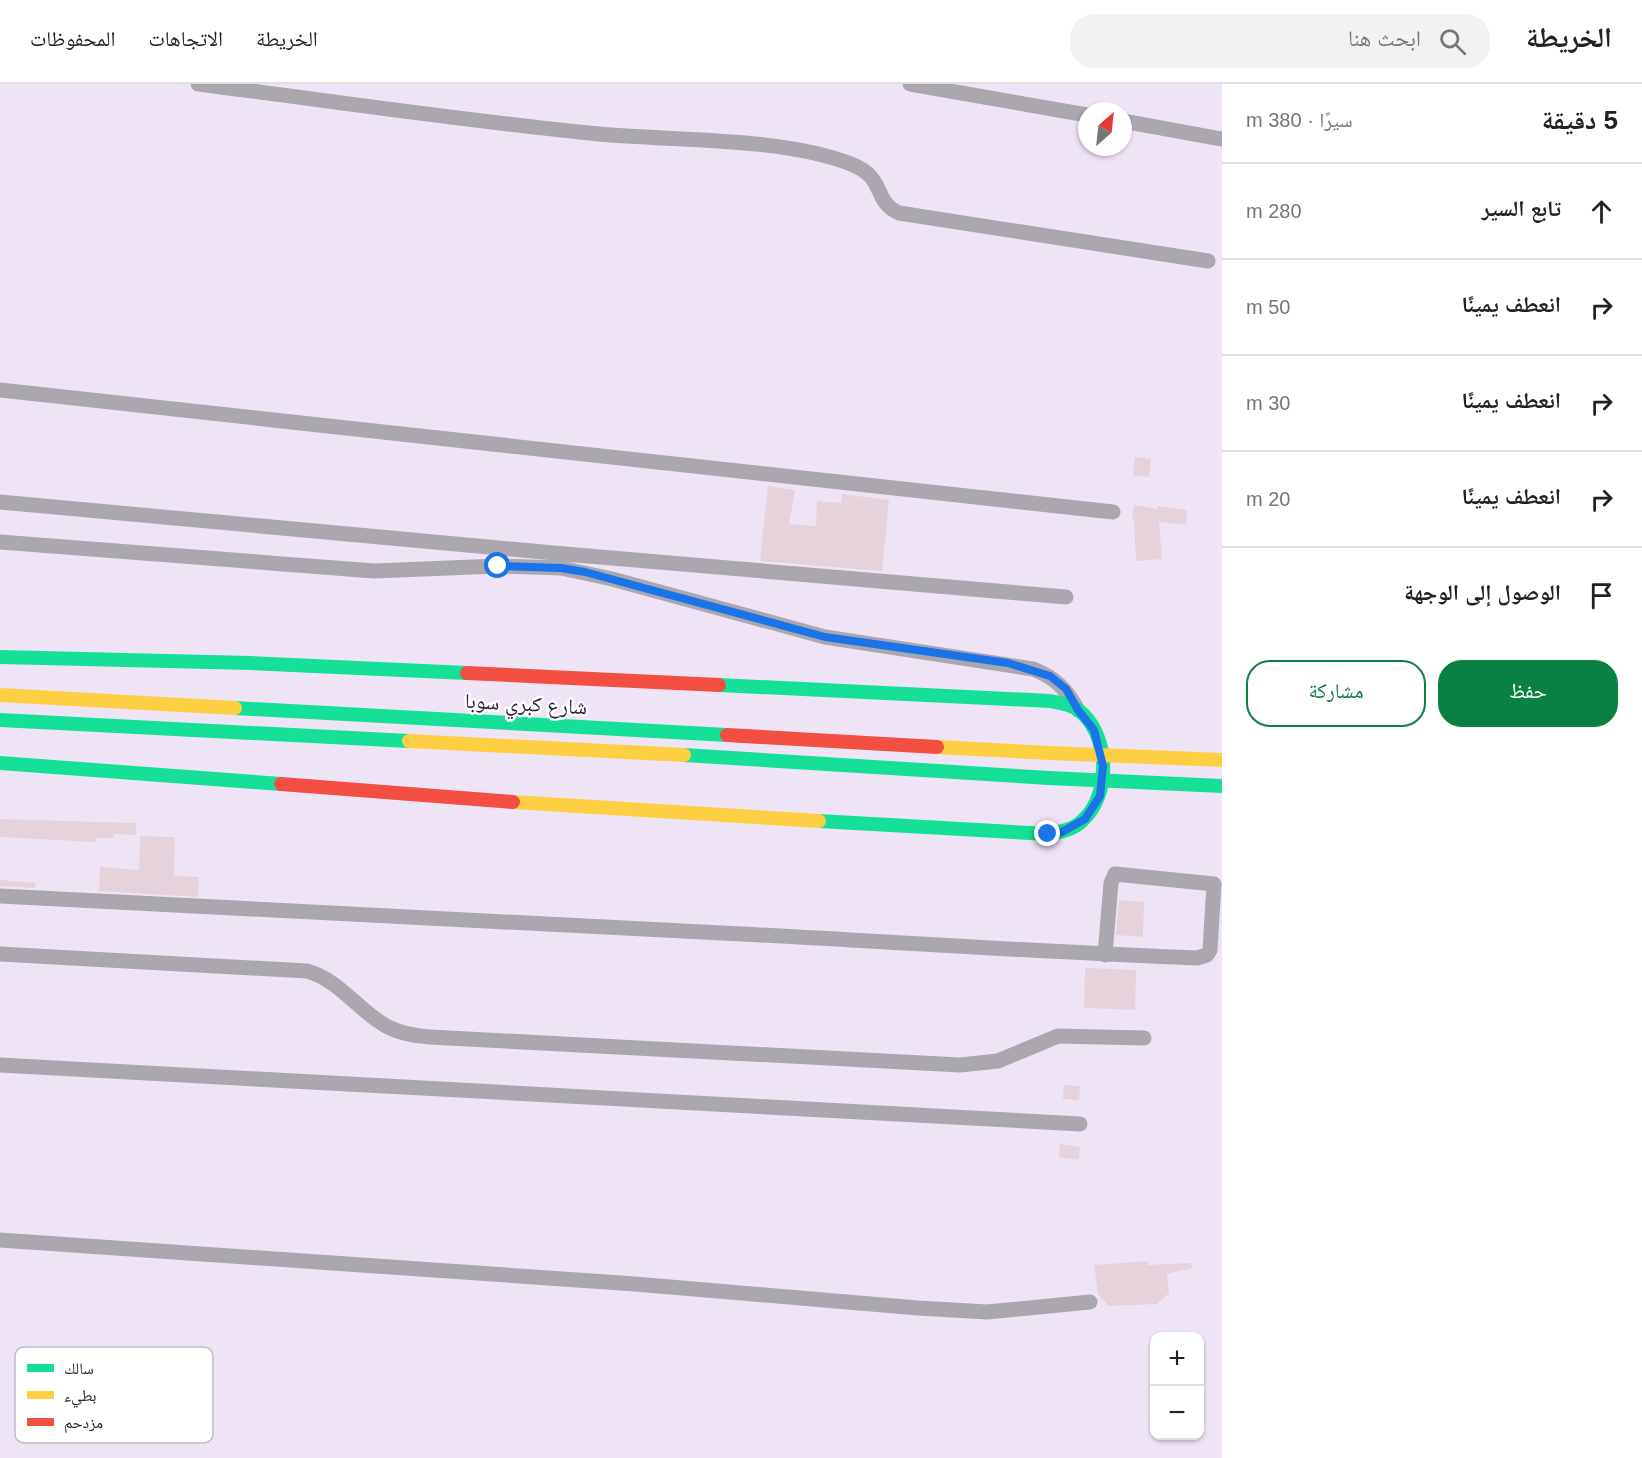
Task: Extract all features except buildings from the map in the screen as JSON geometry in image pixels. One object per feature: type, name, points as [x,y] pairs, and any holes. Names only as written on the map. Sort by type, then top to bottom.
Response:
[{"type":"main road","points":[[0,657],[250,663],[1033,699],[1078,710],[1094,730],[1103,766],[1100,796],[1085,819],[1062,832],[1048,834],[570,806],[0,763]]},
{"type":"main road","name":"شارع كبري سوبا","points":[[0,695],[1050,753],[1222,760]]},
{"type":"main road","name":"شارع كبري سوبا","points":[[0,720],[1222,786]]},
{"type":"street","points":[[198,84],[550,129],[782,147],[831,158],[867,171],[877,182],[887,205],[899,213],[1208,261]]},
{"type":"street","points":[[910,84],[1078,113]]},
{"type":"street","points":[[1132,123],[1222,139]]},
{"type":"street","points":[[0,390],[1113,512]]},
{"type":"street","points":[[0,502],[1066,597]]},
{"type":"street","points":[[0,542],[374,572],[498,566],[561,568],[612,579],[825,637],[1033,669],[1050,676],[1066,689],[1078,710]]},
{"type":"street","points":[[0,896],[1105,955],[1197,958],[1207,955],[1211,944],[1215,884],[1115,874],[1111,883],[1105,955]]},
{"type":"street","points":[[0,954],[307,971],[328,980],[388,1027],[402,1033],[430,1037],[960,1065],[998,1060],[1058,1036],[1143,1038]]},
{"type":"street","points":[[0,1065],[1080,1124]]},
{"type":"street","points":[[0,1240],[635,1284],[987,1312],[1027,1310],[1090,1302]]},
{"type":"traffic: fast","points":[[0,657],[251,663],[467,673]]},
{"type":"traffic: fast","points":[[719,685],[1050,701],[1077,709],[1088,719],[1101,748],[1103,764],[1099,796],[1092,810],[1082,821],[1075,827],[1062,831],[1048,834],[819,821]]},
{"type":"traffic: fast","points":[[235,708],[727,735]]},
{"type":"traffic: fast","points":[[0,720],[409,741]]},
{"type":"traffic: fast","points":[[684,755],[1049,778]]},
{"type":"traffic: fast","points":[[0,763],[281,784]]},
{"type":"traffic: fast","points":[[1049,778],[1222,786]]},
{"type":"traffic: slow","points":[[0,695],[235,708]]},
{"type":"traffic: slow","points":[[409,741],[684,755]]},
{"type":"traffic: slow","points":[[937,747],[1050,753]]},
{"type":"traffic: slow","points":[[1050,753],[1222,760]]},
{"type":"traffic: slow","points":[[513,802],[819,821]]},
{"type":"traffic: jam","points":[[467,673],[719,685]]},
{"type":"traffic: jam","points":[[727,735],[937,747]]},
{"type":"traffic: jam","points":[[281,784],[513,802]]},
{"type":"route","points":[[498,566],[561,568],[585,572],[825,637],[1008,663],[1050,676],[1066,689],[1078,710],[1094,730],[1103,766],[1100,796],[1085,819],[1072,828],[1048,834]]}]
